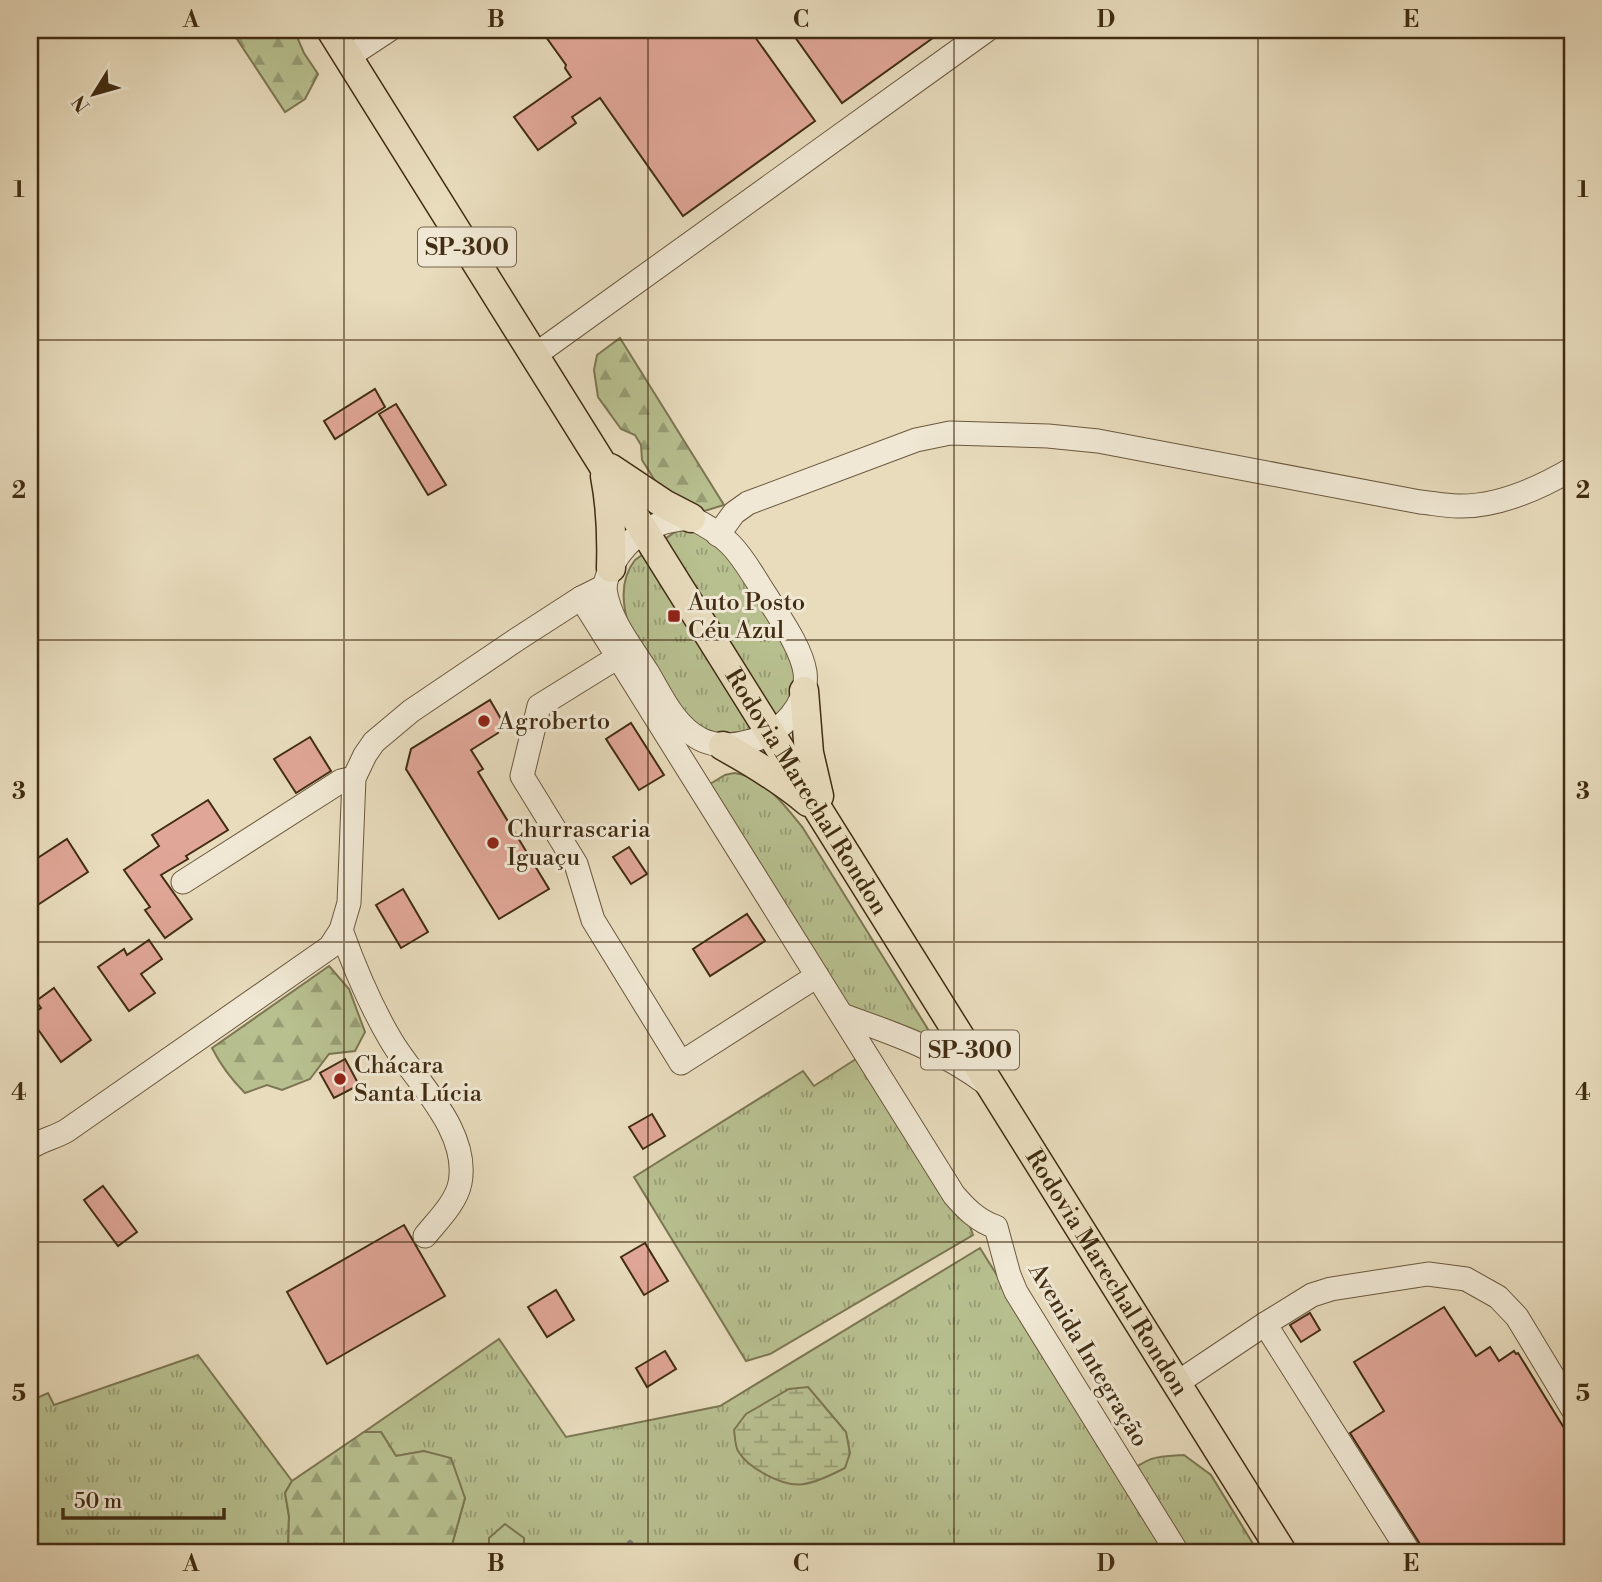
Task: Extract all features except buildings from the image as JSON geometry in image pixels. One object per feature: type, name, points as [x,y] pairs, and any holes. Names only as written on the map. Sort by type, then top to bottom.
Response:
[{"type":"main road","name":"Rodovia Marechal Rondon","points":[[331,30],[1282,1552]]},
{"type":"main road","points":[[603,463],[691,519]]},
{"type":"main road","points":[[603,463],[609,496],[612,543],[608,577]]},
{"type":"main road","points":[[804,691],[809,753],[823,816]]},
{"type":"main road","points":[[720,745],[795,791],[823,816]]},
{"type":"street","points":[[348,57],[389,30]]},
{"type":"street","points":[[535,355],[987,30]]},
{"type":"street","points":[[718,535],[734,513],[748,503],[874,454],[916,440],[950,433],[1048,436],[1098,441],[1420,502],[1459,506],[1513,498],[1555,480],[1572,469]]},
{"type":"street","points":[[32,1144],[66,1131],[330,947],[341,930],[349,903],[354,778],[374,742],[411,712],[582,598],[608,577],[619,553],[644,531],[667,521],[691,519],[706,524],[730,543],[791,636],[805,672],[804,691],[797,708],[786,722],[772,733],[746,743],[720,745],[699,739],[676,720],[618,625],[611,608],[608,577]]},
{"type":"street","name":"Avenida Integração","points":[[582,598],[954,1195],[983,1223],[996,1227],[1016,1292],[1177,1552]]},
{"type":"street","points":[[618,657],[539,706],[522,776],[576,864],[593,920],[681,1063],[817,975]]},
{"type":"street","points":[[690,772],[696,761],[720,745]]},
{"type":"street","points":[[183,882],[341,781],[354,778]]},
{"type":"street","points":[[341,930],[352,962],[387,1033],[455,1137],[461,1161],[460,1184],[453,1200],[425,1237]]},
{"type":"street","points":[[842,1015],[895,1034],[949,1058],[993,1088]]},
{"type":"street","points":[[1177,1384],[1312,1295],[1331,1289],[1428,1274],[1466,1279],[1498,1297],[1517,1317],[1572,1408]]},
{"type":"street","points":[[1265,1325],[1409,1552]]},
{"type":"green space","points":[[231,30],[294,30],[304,53],[318,74],[305,99],[285,112]]},
{"type":"green space","points":[[620,338],[724,505],[701,512],[659,487],[642,460],[641,445],[635,435],[621,429],[598,397],[594,370],[597,355]]},
{"type":"green space","points":[[683,529],[690,529],[724,547],[792,650],[795,683],[785,709],[744,734],[717,733],[699,727],[684,713],[629,626],[624,592],[630,567],[635,560]]},
{"type":"green space","points":[[734,773],[745,775],[764,786],[803,828],[934,1039],[893,1021],[849,1007],[710,784]]},
{"type":"green space","points":[[329,966],[349,989],[365,1032],[355,1051],[329,1054],[310,1079],[282,1090],[267,1085],[245,1093],[212,1048]]},
{"type":"green space","points":[[859,1057],[967,1218],[973,1235],[770,1354],[746,1361],[634,1177],[803,1071],[814,1086]]},
{"type":"green space","points":[[980,1248],[1124,1479],[1125,1475],[1147,1461],[1184,1455],[1211,1475],[1258,1552],[524,1552],[524,1538],[489,1538],[489,1552],[450,1552],[465,1498],[424,1451],[396,1456],[381,1432],[364,1432],[499,1339],[566,1437],[720,1406]]},
{"type":"green space","points":[[198,1355],[292,1481],[285,1493],[289,1516],[288,1552],[30,1552],[30,1401],[48,1393],[54,1405]]},
{"type":"green space","points":[[808,1387],[846,1432],[850,1453],[845,1468],[815,1482],[787,1483],[758,1470],[743,1457],[737,1449],[734,1430],[746,1414],[789,1389]]},
{"type":"green space","points":[[364,1432],[381,1432],[396,1456],[424,1451],[451,1458],[465,1498],[450,1552],[288,1552],[289,1516],[285,1493],[292,1481]]},
{"type":"green space","points":[[505,1524],[524,1538],[524,1552],[489,1552],[489,1538]]},
{"type":"waterway","points":[[630,1543],[636,1552]]},
{"type":"place","name":"Auto Posto Céu Azul","points":[[674,616]]},
{"type":"place","name":"Agroberto","points":[[484,721]]},
{"type":"place","name":"Churrascaria Iguaçu","points":[[493,843]]},
{"type":"place","name":"Chácara Santa Lúcia","points":[[340,1079]]}]
